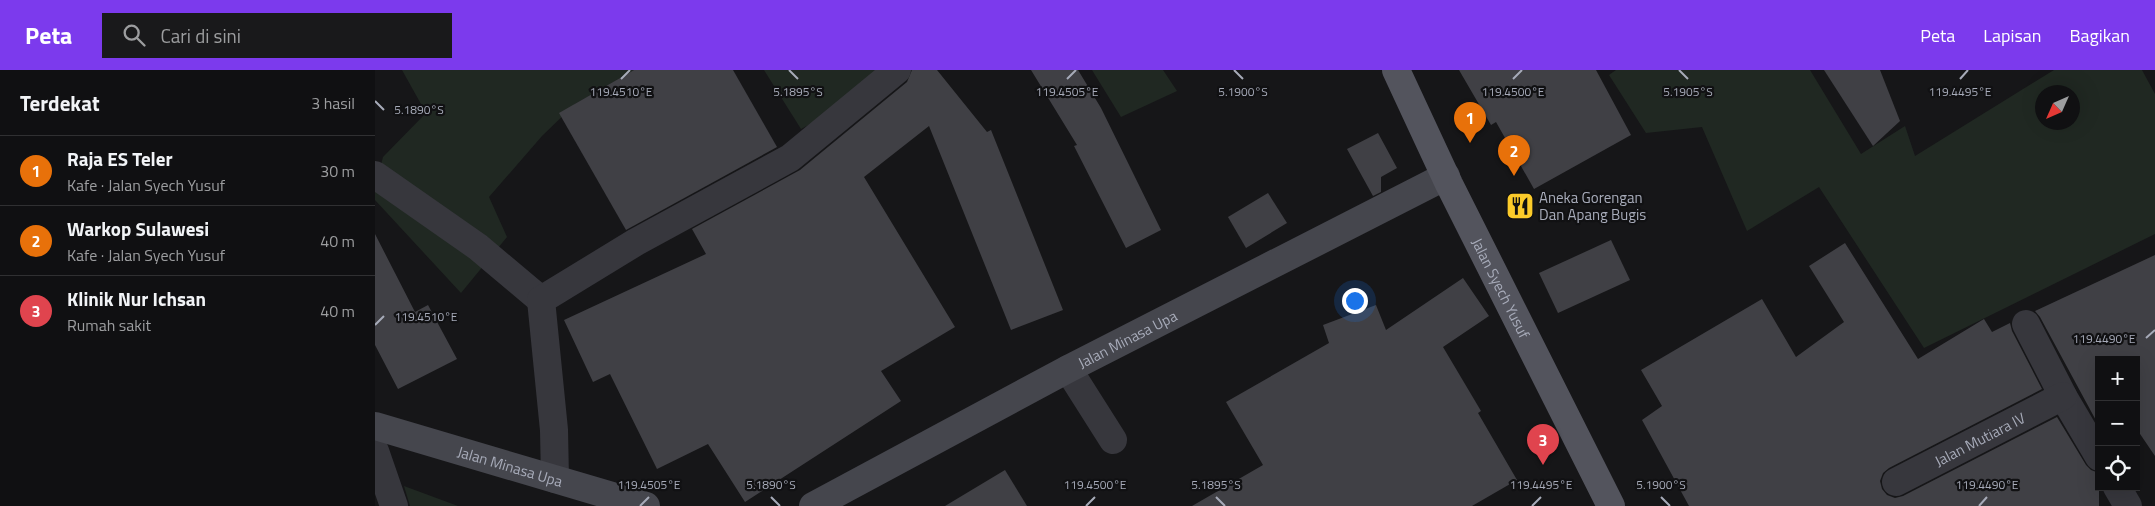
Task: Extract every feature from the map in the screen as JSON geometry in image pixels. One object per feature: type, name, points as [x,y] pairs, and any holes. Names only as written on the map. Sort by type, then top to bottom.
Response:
[{"type":"main road","name":"Jalan Syech Yusuf","points":[[1396,70],[1446,176],[1611,506]]},
{"type":"street","points":[[541,300],[636,242],[790,158],[897,70]]},
{"type":"street","points":[[375,175],[478,247],[541,300],[555,430],[555,479]]},
{"type":"street","name":"Jalan Minasa Upa","points":[[813,506],[1068,369],[1446,176]]},
{"type":"street","points":[[2026,324],[2063,396],[2095,450]]},
{"type":"street","points":[[1068,369],[1113,440]]},
{"type":"street","name":"Jalan Mutiara IV","points":[[1896,482],[2063,396]]},
{"type":"street","name":"Jalan Minasa Upa","points":[[375,426],[646,506]]},
{"type":"street","points":[[375,451],[394,506]]},
{"type":"street","points":[[2119,491],[2128,506]]},
{"type":"shaded area","points":[[402,70],[634,70],[575,104],[542,136],[489,197],[507,237],[461,293],[375,200],[375,188],[383,157],[426,113]]},
{"type":"shaded area","points":[[764,70],[913,70],[801,129]]},
{"type":"shaded area","points":[[1092,70],[1163,70],[1177,91],[1121,117]]},
{"type":"shaded area","points":[[1616,70],[1810,70],[1861,154],[1905,126],[1915,156],[2054,70],[2142,70],[2155,94],[2155,234],[1924,348],[1819,187],[1747,231],[1702,127],[1646,133],[1609,75]]},
{"type":"shaded area","points":[[404,486],[458,506],[410,506]]},
{"type":"building","points":[[634,70],[733,70],[777,147],[626,230],[559,113]]},
{"type":"building","points":[[912,70],[937,70],[987,132],[991,130],[1063,310],[1011,330],[929,126],[864,177],[955,327],[881,371],[901,401],[745,502],[708,444],[657,469],[610,374],[593,382],[564,320],[706,254],[692,229],[800,170],[907,82]]},
{"type":"building","points":[[1031,70],[1078,70],[1101,108],[1161,230],[1126,248],[1074,146],[1077,145]]},
{"type":"building","points":[[1459,70],[1596,70],[1631,135],[1534,189],[1496,122],[1491,125]]},
{"type":"building","points":[[1824,70],[1880,70],[1900,121],[1873,146]]},
{"type":"building","points":[[1378,133],[1397,168],[1381,177],[1381,192],[1373,196],[1347,149]]},
{"type":"building","points":[[1268,193],[1287,223],[1246,248],[1228,217]]},
{"type":"building","points":[[375,234],[415,312],[428,305],[457,359],[398,389],[375,345]]},
{"type":"building","points":[[1611,240],[1630,280],[1558,313],[1539,273]]},
{"type":"building","points":[[1845,243],[1918,359],[1984,319],[1992,332],[2010,323],[2012,331],[2042,389],[1889,468],[1883,473],[1880,481],[1882,489],[1887,495],[1895,498],[1903,496],[2057,417],[2086,465],[2095,472],[2095,491],[2099,491],[2099,506],[1689,506],[1642,420],[1662,406],[1641,370],[1762,299],[1796,357],[1844,322],[1809,266]]},
{"type":"building","points":[[2155,255],[2155,456],[2140,434],[2140,356],[2095,356],[2095,419],[2035,311]]},
{"type":"building","points":[[1463,278],[1489,316],[1443,347],[1481,411],[1478,413],[1517,480],[1472,506],[1192,506],[1263,465],[1226,402],[1329,343],[1323,325],[1376,305],[1386,330]]},
{"type":"building","points":[[1005,470],[1027,506],[945,506]]},
{"type":"place","name":"Raja ES Teler","points":[[1470,143]]},
{"type":"place","name":"Warkop Sulawesi","points":[[1514,176]]},
{"type":"place","name":"Aneka Gorengan Dan Apang Bugis","points":[[1520,206]]},
{"type":"place","name":"Klinik Nur Ichsan","points":[[1543,465]]}]
